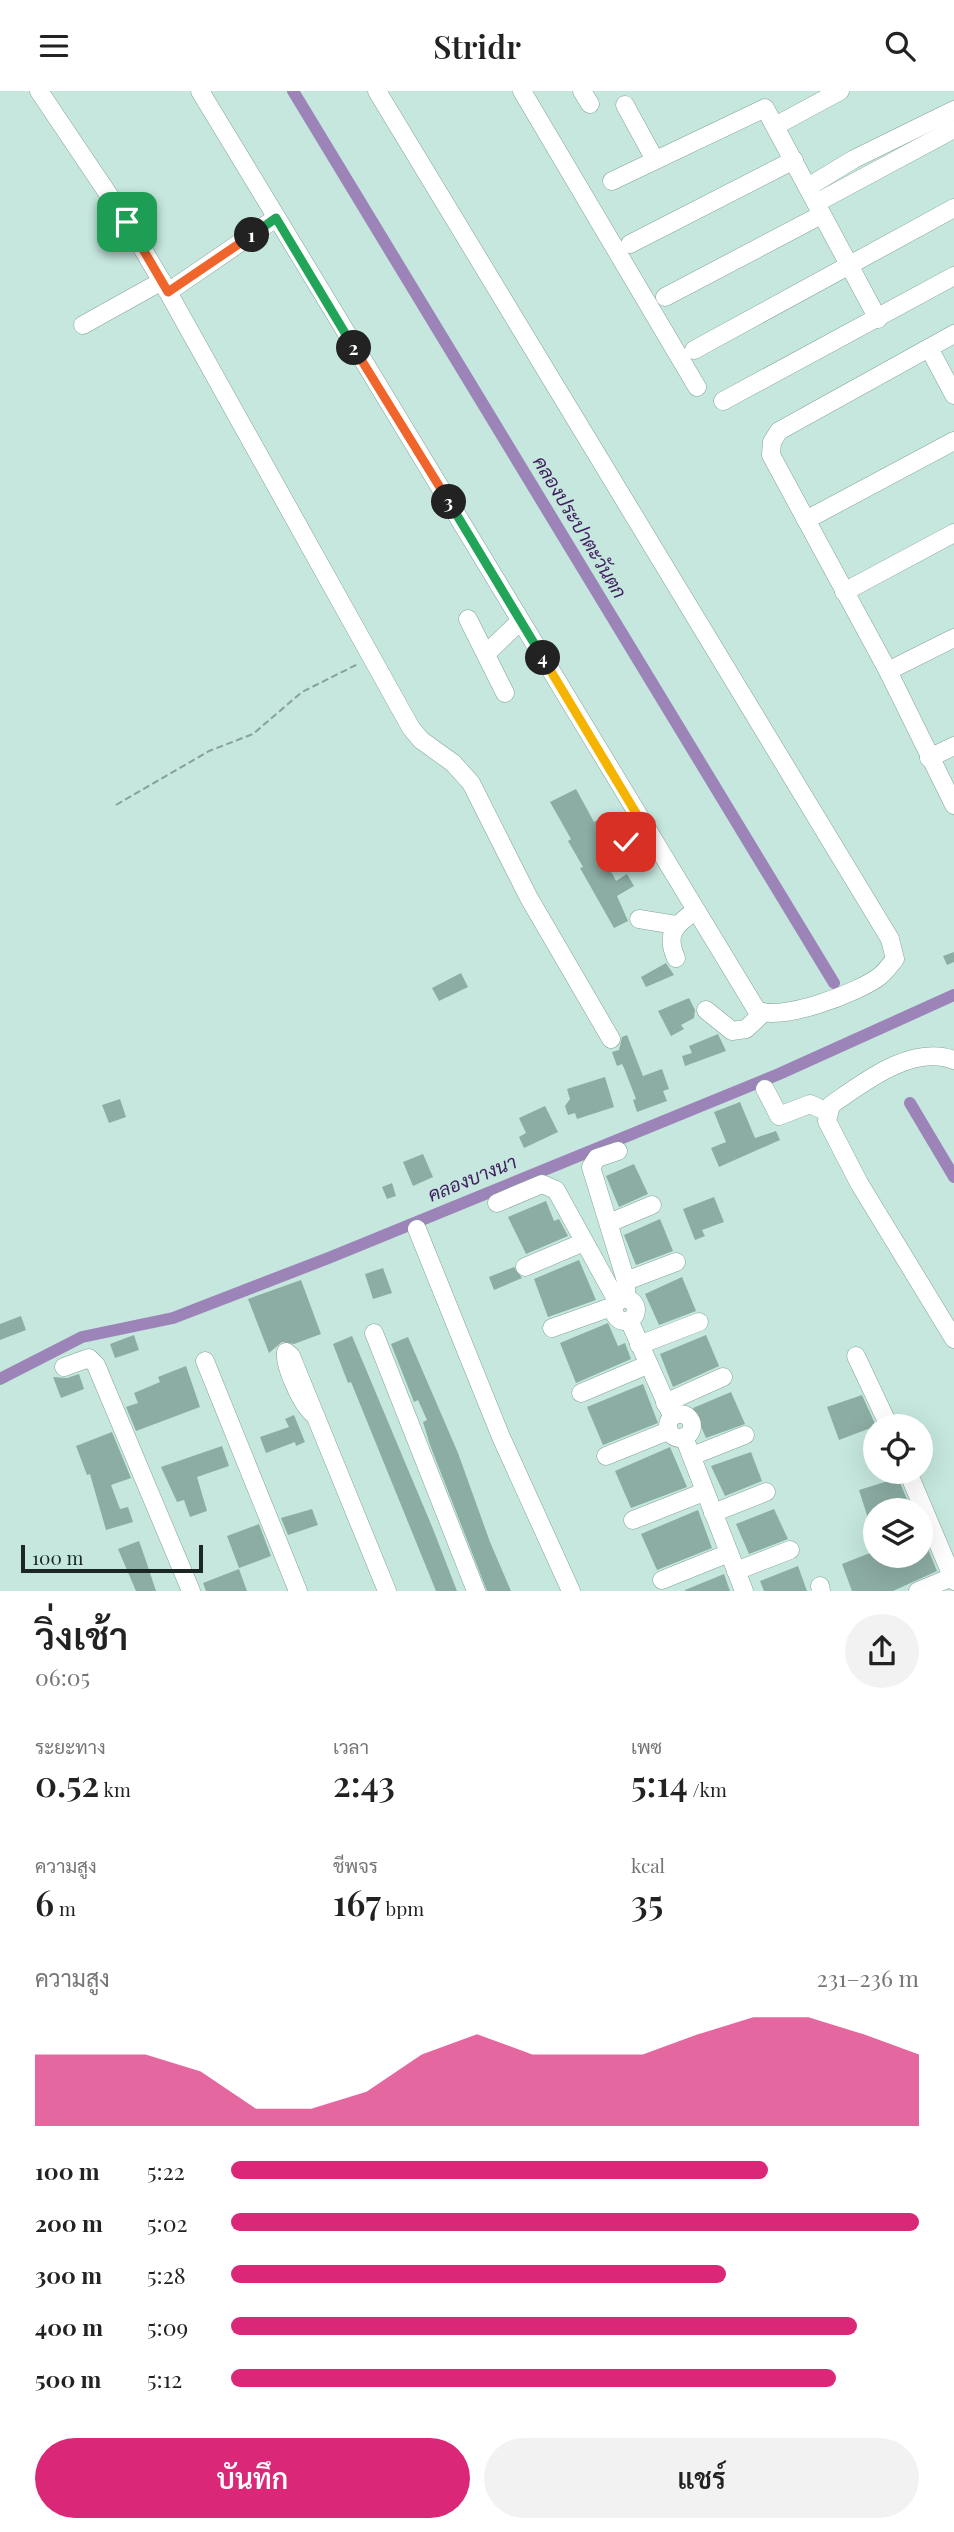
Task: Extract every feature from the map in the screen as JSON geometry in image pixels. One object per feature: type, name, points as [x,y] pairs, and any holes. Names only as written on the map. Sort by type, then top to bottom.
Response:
[{"type":"street","points":[[39,91],[127,222],[165,286],[411,728],[421,740],[453,763],[471,783],[529,898],[611,1039]]},
{"type":"street","points":[[200,91],[695,911],[751,1002],[762,1014]]},
{"type":"street","points":[[377,91],[890,939],[895,959],[879,977],[867,984],[790,1013],[762,1014],[746,1029],[732,1031],[706,1010]]},
{"type":"street","points":[[522,91],[697,387]]},
{"type":"street","points":[[777,125],[840,91]]},
{"type":"street","points":[[625,105],[655,160]]},
{"type":"street","points":[[612,181],[761,107],[765,108],[777,125],[878,319]]},
{"type":"street","points":[[910,143],[954,110]]},
{"type":"street","points":[[665,297],[815,201],[854,159],[954,129]]},
{"type":"street","points":[[631,244],[794,160]]},
{"type":"street","points":[[694,350],[954,208]]},
{"type":"street","points":[[83,325],[165,286],[276,218]]},
{"type":"street","points":[[723,401],[954,277]]},
{"type":"street","points":[[954,334],[775,435],[771,455],[888,671],[954,805]]},
{"type":"street","points":[[929,348],[954,395]]},
{"type":"street","points":[[806,520],[954,441]]},
{"type":"street","points":[[844,592],[954,533]]},
{"type":"street","points":[[468,618],[505,692]]},
{"type":"street","points":[[486,655],[520,621]]},
{"type":"street","points":[[888,671],[954,638]]},
{"type":"street","points":[[929,758],[954,746]]},
{"type":"street","points":[[612,862],[620,848],[646,830]]},
{"type":"street","points":[[676,958],[670,940],[676,925],[695,911]]},
{"type":"street","points":[[639,919],[676,925]]},
{"type":"street","points":[[954,1060],[927,1055],[898,1064],[844,1096],[827,1112],[827,1121],[836,1143],[954,1339]]},
{"type":"street","points":[[765,1089],[779,1116],[810,1104],[827,1112]]},
{"type":"street","points":[[618,1151],[597,1159],[591,1167],[609,1223],[621,1297],[619,1319],[629,1320],[673,1422],[692,1456],[744,1591]]},
{"type":"street","points":[[497,1203],[542,1184],[551,1186],[563,1199],[584,1242],[621,1297]]},
{"type":"street","points":[[609,1223],[652,1205]]},
{"type":"street","points":[[417,1229],[501,1437],[571,1591]]},
{"type":"street","points":[[525,1267],[584,1242]]},
{"type":"street","points":[[552,1328],[621,1297],[676,1262]]},
{"type":"street","points":[[639,1345],[699,1322]]},
{"type":"street","points":[[374,1333],[476,1591]]},
{"type":"street","points":[[856,1356],[883,1414]]},
{"type":"street","points":[[64,1367],[89,1358],[96,1364],[191,1591]]},
{"type":"street","points":[[205,1361],[298,1591]]},
{"type":"street","points":[[581,1393],[647,1365]]},
{"type":"street","points":[[606,1456],[673,1422],[723,1377]]},
{"type":"street","points":[[316,1416],[387,1591]]},
{"type":"street","points":[[692,1456],[745,1435]]},
{"type":"street","points":[[633,1520],[704,1492]]},
{"type":"street","points":[[713,1513],[766,1492]]},
{"type":"street","points":[[918,1591],[953,1579],[933,1538]]},
{"type":"street","points":[[736,1571],[790,1550]]},
{"type":"street","points":[[662,1580],[729,1553]]},
{"type":"path","points":[[116,805],[209,751],[253,734],[302,692],[370,658]]},
{"type":"building","points":[[576,789],[594,822],[599,819],[611,841],[600,852],[603,868],[612,873],[616,881],[627,874],[634,886],[617,896],[628,921],[614,928],[580,868],[583,867],[568,841],[571,839],[550,802]]},
{"type":"building","points":[[954,952],[954,962],[947,965],[943,956]]},
{"type":"building","points":[[666,963],[674,975],[646,987],[641,977]]},
{"type":"building","points":[[461,973],[468,987],[439,1001],[432,988]]},
{"type":"building","points":[[689,998],[695,1010],[694,1018],[681,1025],[684,1029],[671,1036],[658,1011]]},
{"type":"building","points":[[718,1034],[726,1051],[685,1066],[682,1056],[692,1053],[689,1046]]},
{"type":"building","points":[[627,1035],[643,1076],[662,1069],[669,1089],[663,1091],[667,1101],[637,1112],[633,1100],[636,1099],[624,1068],[622,1064],[617,1066],[612,1052],[619,1050],[622,1037]]},
{"type":"building","points":[[605,1077],[614,1107],[577,1119],[575,1113],[568,1115],[565,1106],[570,1099],[567,1089]]},
{"type":"building","points":[[120,1099],[126,1117],[109,1123],[102,1105]]},
{"type":"building","points":[[740,1102],[755,1138],[776,1131],[780,1140],[719,1167],[711,1148],[726,1142],[714,1112]]},
{"type":"building","points":[[545,1106],[558,1132],[524,1148],[519,1137],[526,1133],[519,1118]]},
{"type":"building","points":[[423,1154],[433,1177],[413,1186],[403,1162]]},
{"type":"building","points":[[634,1164],[648,1194],[619,1207],[606,1176]]},
{"type":"building","points":[[392,1183],[396,1196],[387,1199],[382,1187]]},
{"type":"building","points":[[714,1197],[724,1222],[702,1230],[705,1236],[695,1240],[683,1209]]},
{"type":"building","points":[[546,1201],[554,1221],[559,1219],[568,1236],[526,1254],[508,1217]]},
{"type":"building","points":[[660,1219],[673,1251],[636,1265],[624,1235]]},
{"type":"building","points":[[579,1260],[596,1300],[548,1317],[534,1279]]},
{"type":"building","points":[[514,1267],[522,1278],[494,1290],[489,1277]]},
{"type":"building","points":[[383,1268],[392,1293],[373,1299],[365,1274]]},
{"type":"building","points":[[682,1277],[696,1311],[659,1325],[645,1294]]},
{"type":"building","points":[[301,1280],[321,1334],[294,1344],[282,1342],[269,1353],[248,1299]]},
{"type":"building","points":[[21,1316],[26,1330],[0,1340],[0,1324]]},
{"type":"building","points":[[608,1323],[618,1346],[625,1343],[631,1359],[576,1383],[560,1343]]},
{"type":"building","points":[[134,1335],[139,1350],[115,1358],[110,1344]]},
{"type":"building","points":[[706,1335],[719,1366],[673,1387],[660,1354]]},
{"type":"building","points":[[352,1336],[457,1591],[436,1591],[351,1382],[348,1383],[333,1344]]},
{"type":"building","points":[[408,1337],[458,1453],[511,1591],[487,1591],[430,1445],[423,1422],[427,1420],[418,1400],[414,1402],[391,1344]]},
{"type":"building","points":[[186,1366],[200,1407],[136,1431],[126,1407],[138,1403],[134,1393],[160,1382],[158,1377]]},
{"type":"building","points":[[79,1374],[84,1389],[61,1398],[53,1377],[67,1378]]},
{"type":"building","points":[[643,1384],[658,1423],[603,1445],[587,1407]]},
{"type":"building","points":[[731,1392],[745,1424],[706,1438],[693,1408]]},
{"type":"building","points":[[862,1395],[871,1414],[863,1414],[863,1431],[839,1440],[827,1407]]},
{"type":"building","points":[[294,1415],[305,1442],[296,1446],[295,1442],[266,1453],[260,1437],[289,1427],[285,1419]]},
{"type":"building","points":[[112,1432],[131,1478],[111,1485],[120,1509],[128,1507],[133,1522],[106,1530],[90,1474],[87,1475],[76,1446]]},
{"type":"building","points":[[222,1446],[229,1466],[197,1477],[207,1511],[190,1517],[184,1500],[177,1502],[161,1467]]},
{"type":"building","points":[[670,1447],[687,1487],[631,1508],[615,1471]]},
{"type":"building","points":[[751,1452],[762,1481],[725,1496],[711,1466]]},
{"type":"building","points":[[878,1484],[901,1484],[906,1498],[863,1498],[863,1503],[859,1490]]},
{"type":"building","points":[[312,1509],[318,1525],[288,1535],[281,1518]]},
{"type":"building","points":[[774,1509],[788,1539],[749,1554],[736,1524]]},
{"type":"building","points":[[698,1510],[712,1548],[657,1570],[641,1534]]},
{"type":"building","points":[[259,1524],[271,1556],[239,1568],[227,1536]]},
{"type":"building","points":[[139,1541],[156,1591],[136,1591],[118,1549]]},
{"type":"building","points":[[863,1556],[863,1568],[933,1568],[933,1561],[937,1571],[893,1591],[852,1591],[842,1564]]},
{"type":"building","points":[[798,1566],[807,1591],[764,1591],[760,1581]]},
{"type":"building","points":[[239,1569],[247,1591],[206,1591],[203,1583]]},
{"type":"building","points":[[724,1574],[730,1591],[685,1591],[685,1590]]},
{"type":"waterway","name":"คลองประปาตะวันตก","points":[[293,91],[834,983]]},
{"type":"waterway","name":"คลองบางนา","points":[[0,1379],[82,1337],[173,1318],[331,1257],[779,1074],[954,995]]},
{"type":"waterway","name":"คลองประปาตะวันตก","points":[[910,1103],[954,1177]]},
{"type":"route","points":[[127,222],[168,292],[276,218],[646,830],[626,842]]}]
